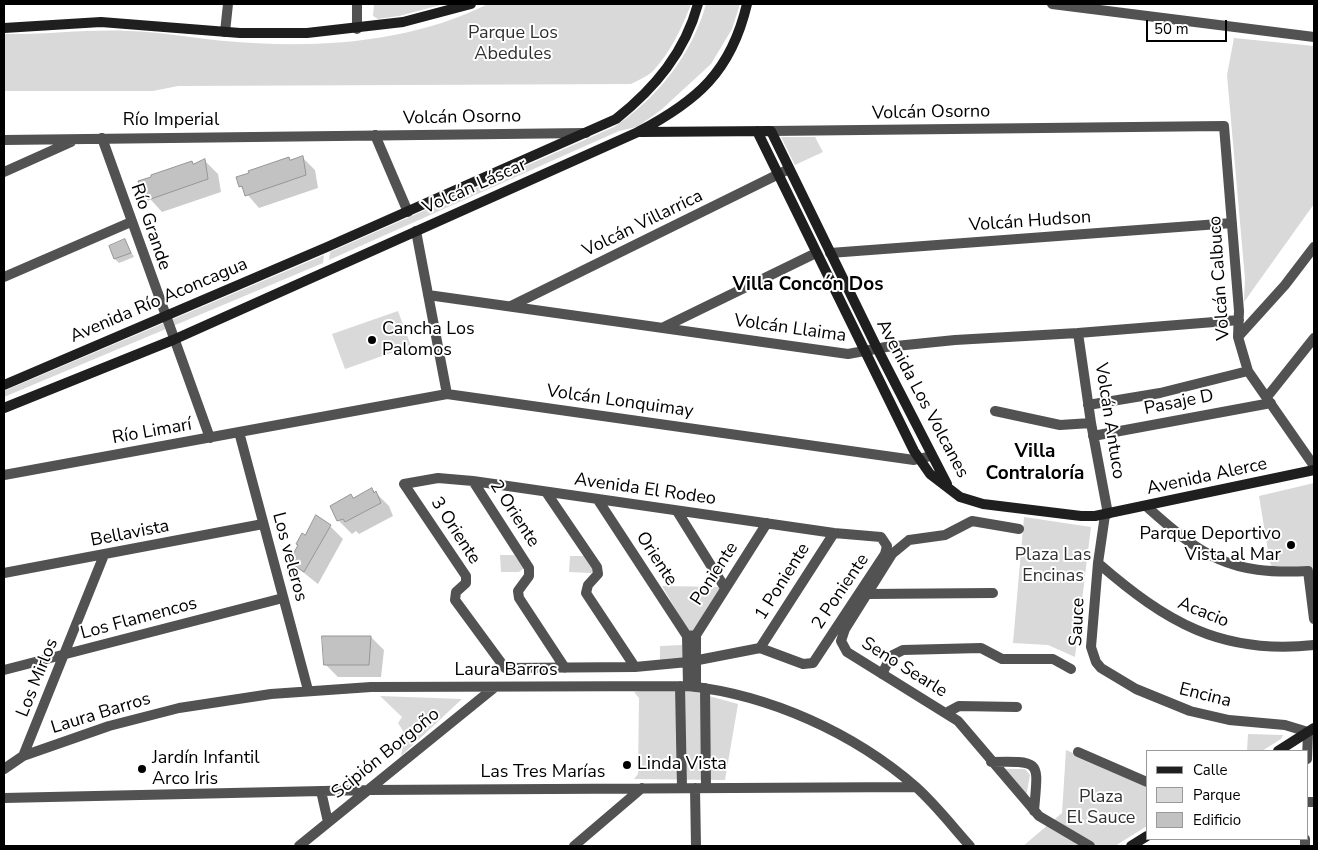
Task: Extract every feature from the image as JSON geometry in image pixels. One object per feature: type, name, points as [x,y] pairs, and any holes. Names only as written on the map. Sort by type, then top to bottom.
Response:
[{"type":"street","points":[[225,32],[228,4]]},
{"type":"street","points":[[357,4],[357,28]]},
{"type":"street","points":[[4,28],[121,22],[225,32],[307,33],[403,22],[471,4]]},
{"type":"street","name":"Volcán Láscar","points":[[327,247],[616,119],[653,86],[675,58],[693,21],[698,4]]},
{"type":"street","name":"Volcán Láscar","points":[[173,340],[638,132],[673,114],[709,82],[734,44],[747,4]]},
{"type":"street","points":[[1052,4],[1314,37]]},
{"type":"street","name":"Volcán Osorno","points":[[638,132],[1224,126]]},
{"type":"street","name":"Volcán Calbuco","points":[[1224,126],[1239,320],[1238,336],[1248,371],[1314,468]]},
{"type":"street","name":"Avenida Los Volcanes","points":[[757,131],[864,351],[920,459],[930,474],[953,493],[983,504],[1082,516],[1107,514]]},
{"type":"street","name":"Avenida Los Volcanes","points":[[770,131],[931,456],[944,481],[953,493]]},
{"type":"street","name":"Volcán Osorno","points":[[338,135],[587,133]]},
{"type":"street","name":"Río Imperial","points":[[4,140],[338,135]]},
{"type":"street","points":[[376,135],[408,212]]},
{"type":"street","name":"Río Grande","points":[[102,138],[164,316],[210,438]]},
{"type":"street","points":[[4,172],[76,139]]},
{"type":"street","name":"Volcán Villarrica","points":[[510,306],[789,169]]},
{"type":"street","points":[[4,277],[131,222]]},
{"type":"street","name":"Volcán Hudson","points":[[830,254],[1232,223]]},
{"type":"street","points":[[416,231],[447,394]]},
{"type":"street","name":"Avenida Río Aconcagua","points":[[4,385],[327,247]]},
{"type":"street","points":[[1238,336],[1258,316],[1314,247]]},
{"type":"street","points":[[663,327],[816,253]]},
{"type":"street","name":"Volcán Llaima","points":[[428,295],[848,354],[877,348],[955,340],[1078,333],[1239,320]]},
{"type":"street","name":"Volcán Antuco","points":[[1078,333],[1088,405],[1107,514]]},
{"type":"street","points":[[1269,400],[1314,338]]},
{"type":"street","points":[[4,408],[173,340]]},
{"type":"street","points":[[1088,405],[1160,393],[1248,371]]},
{"type":"street","name":"Volcán Lonquimay","points":[[306,419],[447,394],[920,459],[931,456]]},
{"type":"street","name":"Pasaje D","points":[[1093,436],[1269,400]]},
{"type":"street","points":[[994,411],[1060,425],[1091,423]]},
{"type":"street","name":"Río Limarí","points":[[4,475],[306,419]]},
{"type":"street","name":"Los veleros","points":[[239,432],[308,690]]},
{"type":"street","name":"Avenida Alerce","points":[[1107,514],[1314,468]]},
{"type":"street","name":"Avenida El Rodeo","points":[[404,484],[438,478],[472,481],[768,524],[881,537]]},
{"type":"street","name":"2 Oriente","points":[[472,481],[529,568],[529,576],[518,591],[519,598],[565,668]]},
{"type":"street","name":"3 Oriente","points":[[404,484],[466,576],[466,583],[456,592],[455,600],[505,668],[565,668]]},
{"type":"street","points":[[546,492],[597,567],[598,574],[588,585],[586,593],[635,667]]},
{"type":"street","name":"Oriente","points":[[598,500],[692,636]]},
{"type":"street","points":[[1146,506],[1197,549],[1220,561],[1274,572],[1308,571],[1314,619]]},
{"type":"street","points":[[677,511],[725,588]]},
{"type":"street","name":"Sauce","points":[[1101,668],[1096,662],[1091,647],[1098,563],[1107,514]]},
{"type":"street","name":"Seno Searle","points":[[1019,529],[972,521],[950,533],[909,540],[892,554],[843,633],[841,641],[847,652],[958,721],[1034,811],[1050,825],[1090,846]]},
{"type":"street","name":"Bellavista","points":[[4,573],[104,556],[263,524]]},
{"type":"street","name":"Poniente","points":[[692,636],[768,524]]},
{"type":"street","name":"1 Poniente","points":[[760,648],[834,533]]},
{"type":"street","name":"2 Poniente","points":[[760,648],[803,664],[813,663],[885,554],[887,546],[881,537]]},
{"type":"street","name":"Los Mirlos","points":[[23,756],[104,556]]},
{"type":"street","name":"Acacio","points":[[1098,563],[1145,602],[1192,629],[1227,640],[1254,645],[1281,647],[1314,645]]},
{"type":"street","points":[[868,594],[993,593]]},
{"type":"street","name":"Los Flamencos","points":[[4,670],[283,598]]},
{"type":"street","points":[[692,636],[692,687],[700,788],[696,846]]},
{"type":"street","points":[[565,668],[635,667],[692,661],[760,648]]},
{"type":"street","points":[[882,674],[891,656],[903,650],[981,648],[1002,659],[1053,659],[1071,669]]},
{"type":"street","name":"Encina","points":[[1101,668],[1136,689],[1190,711],[1229,720],[1285,725],[1311,730]]},
{"type":"street","name":"Laura Barros","points":[[4,769],[23,756],[109,726],[179,708],[220,700],[308,690],[371,686],[692,687],[771,706],[824,726],[880,760],[915,787],[970,846]]},
{"type":"street","name":"Scipión Borgoño","points":[[299,846],[495,687]]},
{"type":"street","points":[[682,788],[692,687]]},
{"type":"street","points":[[946,713],[959,706],[1016,707]]},
{"type":"street","points":[[1280,750],[1311,730]]},
{"type":"street","points":[[1308,752],[1311,730]]},
{"type":"street","points":[[1078,752],[1146,782]]},
{"type":"street","points":[[991,762],[1025,761],[1032,764],[1037,771],[1034,811]]},
{"type":"street","name":"Las Tres Marías","points":[[4,798],[368,790],[915,787]]},
{"type":"street","points":[[574,846],[642,788]]},
{"type":"street","points":[[321,791],[328,822]]},
{"type":"street","points":[[1131,846],[1146,837]]},
{"type":"green space","points":[[374,4],[444,4],[399,16],[378,19],[373,16]]},
{"type":"green space","name":"Parque Los Abedules","points":[[488,4],[691,4],[680,31],[658,65],[645,77],[631,84],[178,86],[153,91],[4,91],[4,34],[129,31],[224,41],[291,44],[325,43],[393,35],[425,28]]},
{"type":"green space","points":[[706,4],[740,4],[732,29],[711,64],[661,110],[637,127],[619,131],[329,260],[330,252],[614,127],[645,103],[671,74],[692,41]]},
{"type":"green space","points":[[1234,38],[1314,46],[1314,204],[1244,302],[1245,279],[1227,75]]},
{"type":"green space","points":[[781,137],[815,137],[823,152],[795,165]]},
{"type":"green space","points":[[324,255],[323,263],[4,397],[4,391]]},
{"type":"green space","name":"Cancha Los Palomos","points":[[398,311],[411,346],[345,369],[332,334]]},
{"type":"green space","name":"Parque Deportivo Vista al Mar","points":[[1314,483],[1314,587],[1311,568],[1273,568],[1270,563],[1259,496]]},
{"type":"green space","name":"Plaza Las Encinas","points":[[1024,517],[1091,527],[1075,657],[1048,645],[1013,643]]},
{"type":"green space","points":[[500,555],[514,555],[524,568],[519,572],[501,572]]},
{"type":"green space","points":[[570,556],[584,556],[594,571],[591,573],[569,572]]},
{"type":"green space","points":[[662,586],[718,587],[720,589],[693,632],[689,632]]},
{"type":"green space","points":[[682,645],[684,660],[660,661],[660,646]]},
{"type":"green space","points":[[650,689],[691,691],[738,704],[725,780],[634,779],[638,774],[639,698],[634,692]]},
{"type":"green space","points":[[380,696],[462,699],[401,756],[405,734],[398,723],[402,717]]},
{"type":"green space","points":[[1248,734],[1283,735],[1281,739],[1264,750],[1247,750]]},
{"type":"green space","name":"Plaza El Sauce","points":[[1066,750],[1146,785],[1146,827],[1115,846],[1023,846],[1062,813]]},
{"type":"green space","points":[[1004,769],[1025,769],[1030,775],[1026,797]]},
{"type":"building","points":[[303,156],[306,175],[245,196],[242,186],[239,187],[236,177],[249,173],[248,171],[289,157],[290,160]]},
{"type":"building","points":[[205,159],[208,179],[148,200],[144,189],[141,190],[138,181],[192,161],[193,164]]},
{"type":"building","points":[[125,239],[131,253],[114,259],[109,246]]},
{"type":"building","points":[[372,488],[374,493],[376,491],[381,503],[345,522],[343,519],[337,521],[330,506],[351,494],[353,498]]},
{"type":"building","points":[[316,515],[331,525],[304,572],[289,562],[302,533],[305,535]]},
{"type":"building","points":[[322,636],[371,636],[369,665],[324,665]]},
{"type":"place","name":"Cancha Los Palomos","points":[[372,340]]},
{"type":"place","name":"Parque Deportivo Vista al Mar","points":[[1291,545]]},
{"type":"place","name":"Linda Vista","points":[[627,765]]},
{"type":"place","name":"Jardín Infantil Arco Iris","points":[[142,769]]},
{"type":"district","name":"Villa Concón Dos","points":[[808,285]]},
{"type":"district","name":"Villa Contraloría","points":[[1035,463]]}]
